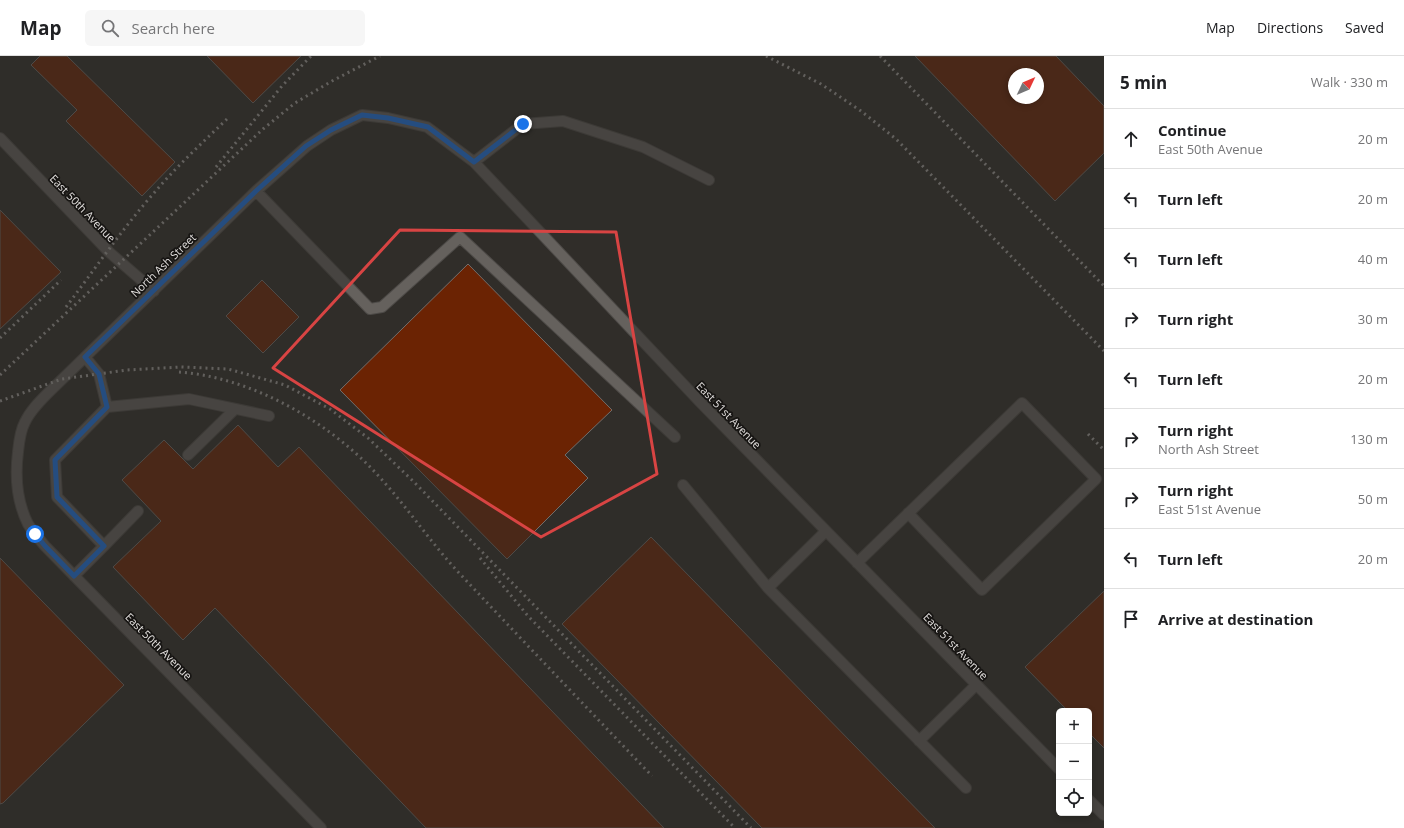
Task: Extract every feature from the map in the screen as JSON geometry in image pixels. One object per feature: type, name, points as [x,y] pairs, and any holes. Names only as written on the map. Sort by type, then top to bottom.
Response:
[{"type":"street","name":"East 51st Avenue","points":[[362,115],[388,118],[428,127],[474,162],[700,402],[1056,766]]},
{"type":"street","name":"North Ash Street","points":[[17,461],[22,430],[30,413],[39,402],[256,191],[306,146],[331,130],[362,115]]},
{"type":"street","points":[[474,162],[523,124],[563,121],[643,147],[709,180]]},
{"type":"street","name":"East 50th Avenue","points":[[0,138],[109,252],[154,290]]},
{"type":"street","points":[[256,191],[370,309],[382,307],[460,237],[676,437]]},
{"type":"street","points":[[85,357],[99,374],[107,407]]},
{"type":"street","points":[[104,546],[57,497],[55,460],[107,407],[190,399],[269,416]]},
{"type":"street","points":[[857,563],[908,513],[1022,402],[1096,479],[982,590],[908,513]]},
{"type":"street","points":[[188,455],[235,409]]},
{"type":"street","name":"East 50th Avenue","points":[[17,461],[17,488],[23,512],[28,524],[45,546],[321,828]]},
{"type":"street","points":[[683,485],[768,588],[966,788]]},
{"type":"street","points":[[74,576],[138,511]]},
{"type":"street","points":[[768,588],[826,531]]},
{"type":"street","points":[[919,741],[976,685]]},
{"type":"street","points":[[1092,803],[1104,815]]},
{"type":"highlighted area","points":[[400,230],[616,232],[657,474],[541,537],[273,368]]},
{"type":"building","points":[[40,56],[67,56],[175,162],[142,196],[66,121],[77,110],[31,65]]},
{"type":"building","points":[[207,56],[301,56],[253,103]]},
{"type":"building","points":[[915,56],[1056,56],[1104,106],[1104,153],[1055,201]]},
{"type":"building","points":[[0,210],[61,272],[0,329]]},
{"type":"building","points":[[468,264],[612,410],[565,455],[588,478],[507,559],[340,390]]},
{"type":"building","points":[[262,280],[299,317],[263,353],[226,316]]},
{"type":"building","points":[[238,425],[278,467],[299,447],[664,828],[426,828],[215,608],[183,640],[113,567],[161,521],[122,480],[164,440],[193,469]]},
{"type":"building","points":[[651,537],[935,828],[762,828],[562,624]]},
{"type":"building","points":[[0,558],[124,685],[3,803],[0,804]]},
{"type":"building","points":[[1104,591],[1104,748],[1092,736],[1092,708],[1065,708],[1025,667]]},
{"type":"railway","points":[[216,167],[282,86],[311,56]]},
{"type":"railway","points":[[0,375],[263,129],[295,103],[332,81],[380,56]]},
{"type":"railway","points":[[766,56],[821,84],[861,111],[896,139],[1104,351]]},
{"type":"railway","points":[[880,56],[1104,286]]},
{"type":"railway","points":[[66,307],[120,235],[162,183],[227,119]]},
{"type":"railway","points":[[0,338],[61,280]]},
{"type":"railway","points":[[0,401],[62,379],[127,370],[181,367],[228,369],[285,385],[330,409],[368,438],[414,482],[751,828]]},
{"type":"railway","points":[[179,372],[232,382],[258,392],[284,404],[308,418],[331,433],[353,451],[384,482],[460,574],[652,776]]},
{"type":"railway","points":[[1088,434],[1104,450]]},
{"type":"railway","points":[[480,558],[528,616],[735,828]]},
{"type":"route","points":[[35,534],[74,576],[104,546],[57,497],[55,460],[107,407],[99,374],[85,357],[256,191],[306,146],[331,130],[362,115],[388,118],[428,127],[474,162],[523,124]]}]
